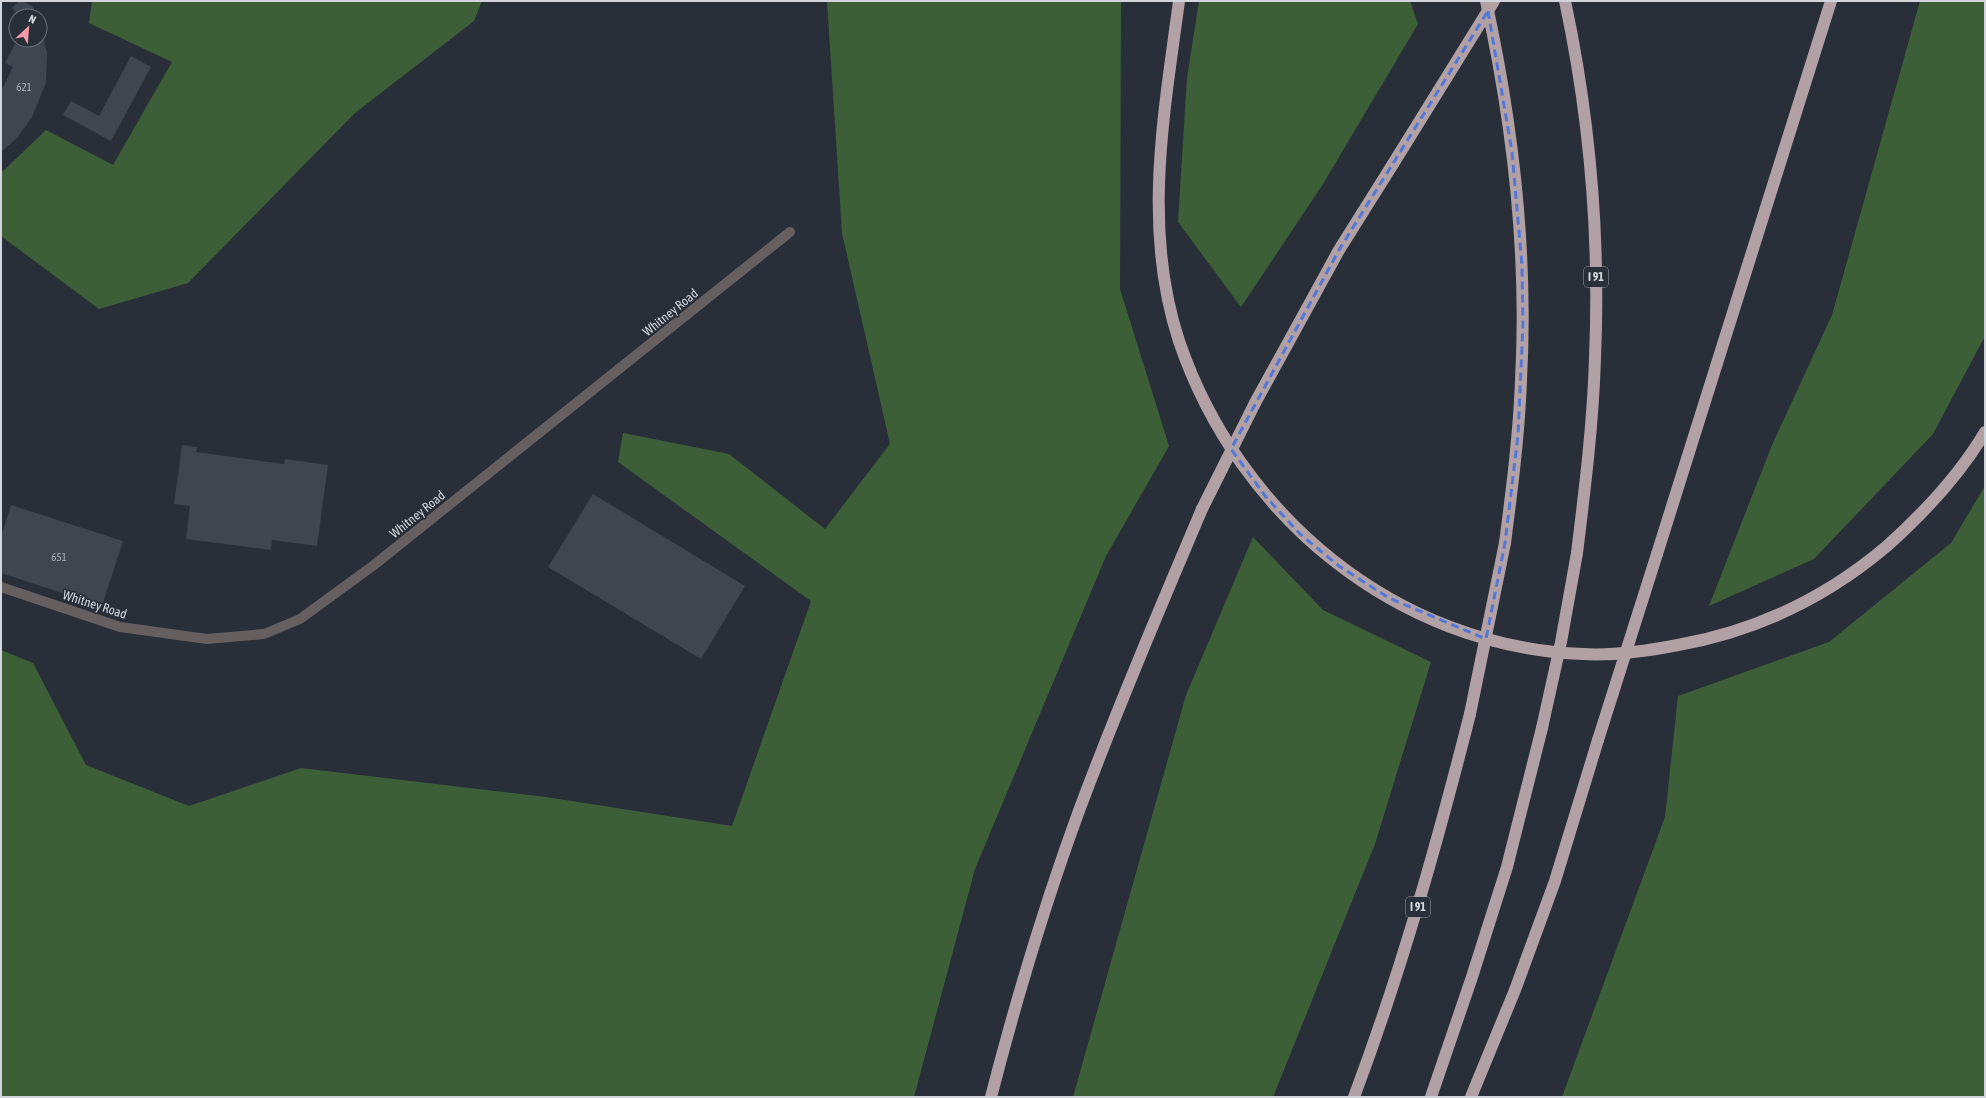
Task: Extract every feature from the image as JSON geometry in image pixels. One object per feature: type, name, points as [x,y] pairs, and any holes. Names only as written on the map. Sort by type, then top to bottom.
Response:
[{"type":"highway","points":[[1179,1],[1160,151],[1157,212],[1162,270],[1178,339],[1200,394],[1219,430],[1246,471],[1266,497],[1300,534],[1318,549],[1339,566],[1388,598],[1472,635],[1500,643],[1556,652],[1584,655],[1638,652],[1695,642],[1724,634],[1751,626],[1804,603],[1829,588],[1876,555],[1919,516],[1939,495],[1975,448],[1985,432]]},
{"type":"highway","name":"I 91","points":[[1354,1097],[1379,1031],[1412,930],[1470,714],[1505,543],[1518,435],[1522,379],[1522,266],[1512,152],[1504,96],[1486,1]]},
{"type":"highway","points":[[991,1097],[1008,1029],[1040,926],[1080,809],[1136,667],[1202,508],[1255,403],[1339,250],[1494,1]]},
{"type":"highway","name":"I 91","points":[[1431,1097],[1470,984],[1507,867],[1542,728],[1561,642],[1577,553],[1592,416],[1597,300],[1589,155],[1578,68],[1565,1]]},
{"type":"highway","points":[[1471,1097],[1514,990],[1555,881],[1831,1]]},
{"type":"street","name":"Whitney Road","points":[[1,587],[120,627],[207,640],[264,634],[300,619],[374,565],[790,232]]},
{"type":"highlighted area","points":[[1488,11],[1512,152],[1522,266],[1523,324],[1518,435],[1505,543],[1486,639],[1389,598],[1339,566],[1300,534],[1266,497],[1231,449],[1339,250]]},
{"type":"green space","points":[[92,1],[482,1],[474,21],[355,113],[188,283],[99,309],[1,236],[1,173],[46,130],[113,165],[172,62],[89,23]]},
{"type":"green space","points":[[827,1],[1121,1],[1120,289],[1169,446],[1106,556],[975,869],[914,1097],[1,1097],[1,650],[33,663],[86,765],[189,806],[301,768],[546,797],[732,826],[811,601],[618,462],[623,433],[729,454],[825,529],[890,444],[842,233]]},
{"type":"green space","points":[[1199,1],[1410,1],[1418,24],[1323,184],[1241,307],[1178,222],[1187,78]]},
{"type":"green space","points":[[1920,1],[1985,1],[1985,336],[1933,434],[1814,559],[1709,606],[1772,445],[1832,315]]},
{"type":"green space","points":[[1985,486],[1985,1097],[1562,1097],[1665,817],[1678,696],[1829,642],[1951,543]]},
{"type":"green space","points":[[1253,537],[1323,610],[1431,662],[1375,844],[1273,1097],[1073,1097],[1186,695]]},
{"type":"building","points":[[19,1],[23,1],[33,8],[12,8]]},
{"type":"building","points":[[13,48],[46,48],[47,53],[46,83],[32,117],[17,138],[1,152],[1,91],[13,67],[5,63]]},
{"type":"building","points":[[131,56],[151,67],[111,141],[63,115],[71,101],[99,116]]},
{"type":"building","points":[[182,445],[197,447],[196,452],[284,464],[285,459],[328,465],[317,546],[272,540],[271,550],[186,539],[190,506],[174,504]]},
{"type":"building","points":[[593,494],[745,586],[701,659],[548,567]]},
{"type":"building","points":[[11,505],[123,541],[102,606],[1,573],[1,536]]}]
